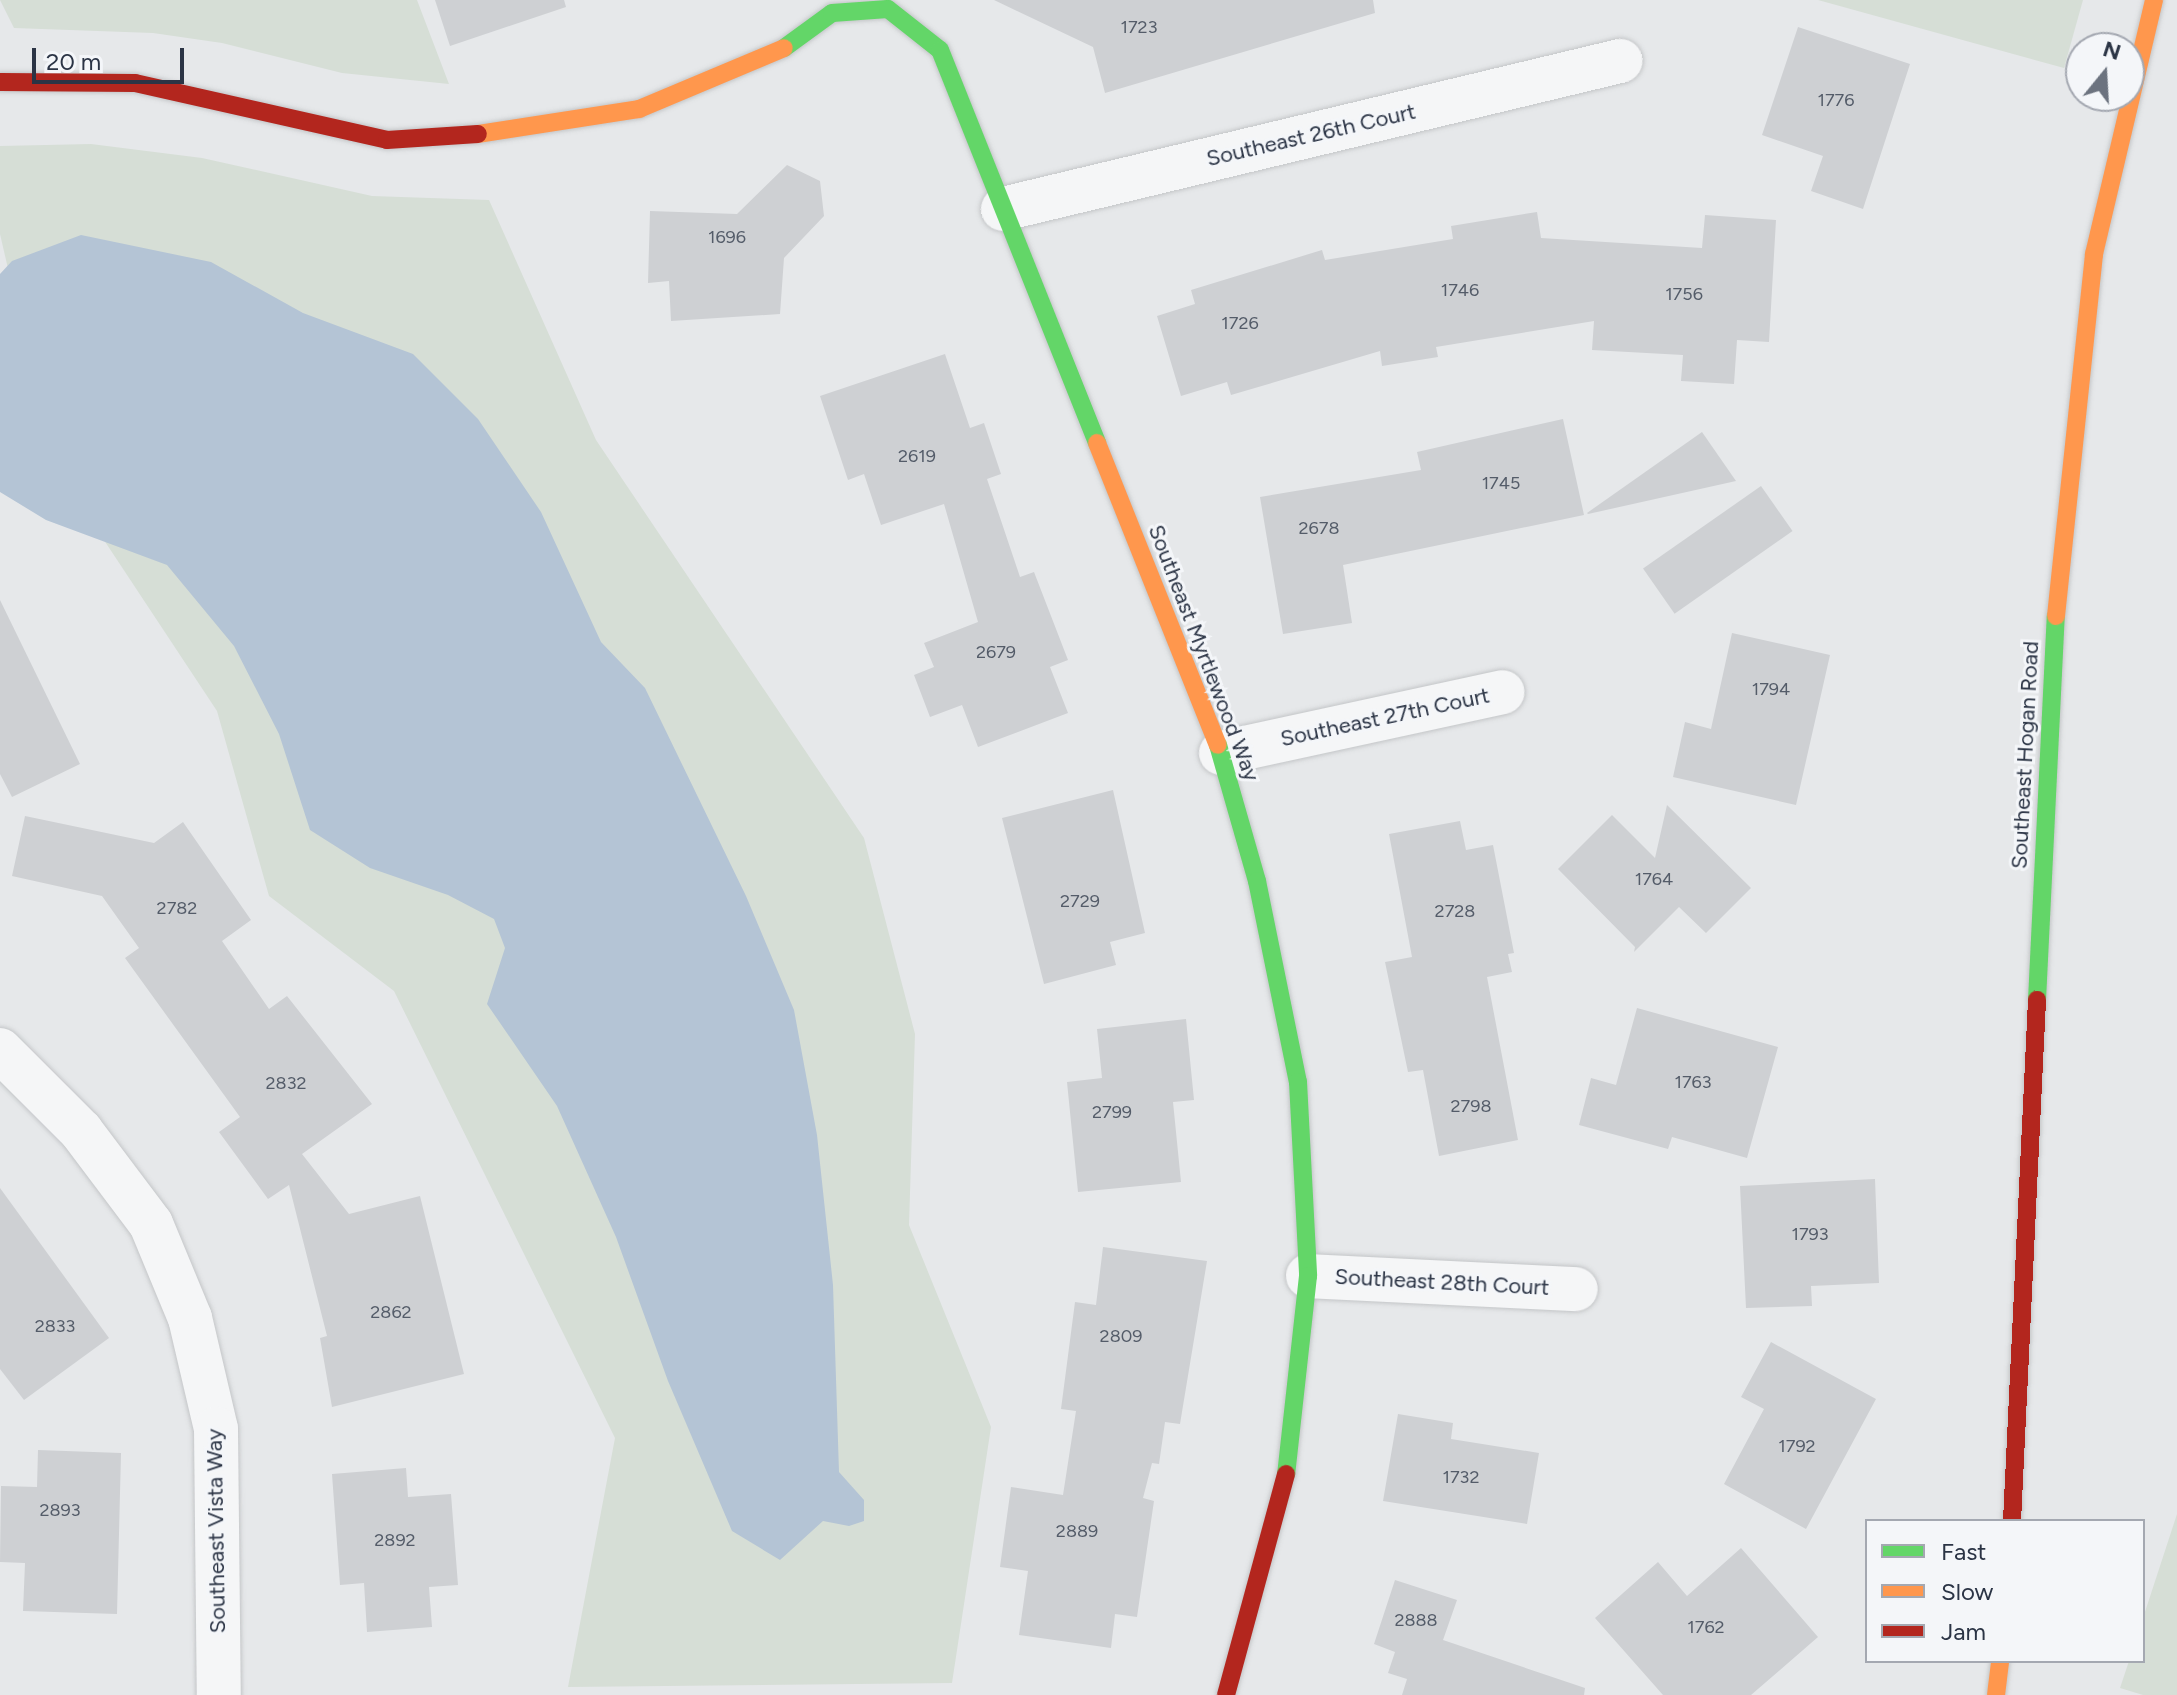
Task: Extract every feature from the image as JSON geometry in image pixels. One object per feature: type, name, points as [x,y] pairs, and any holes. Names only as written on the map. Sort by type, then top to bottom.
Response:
[{"type":"street","name":"Southeast Hogan Road","points":[[2012,1519],[2058,566],[2094,254],[2154,0]]},
{"type":"street","name":"Southeast Myrtlewood Way","points":[[0,82],[135,83],[387,140],[502,132],[639,109],[784,48],[832,13],[888,9],[940,50],[1221,753],[1277,965],[1298,1082],[1308,1276],[1288,1465],[1226,1695]]},
{"type":"street","name":"Southeast 26th Court","points":[[1003,209],[1620,61]]},
{"type":"street","name":"Southeast 27th Court","points":[[1221,753],[1502,692]]},
{"type":"street","name":"Southeast Vista Way","points":[[0,1050],[81,1131],[151,1224],[190,1318],[216,1429],[219,1695]]},
{"type":"street","name":"Southeast 28th Court","points":[[1308,1276],[1576,1289]]},
{"type":"street","points":[[1996,1695],[2000,1663]]},
{"type":"shaded area","points":[[0,0],[417,0],[449,84],[342,73],[222,43],[153,33],[14,28]]},
{"type":"shaded area","points":[[1818,0],[2083,0],[2074,32],[2065,32],[2064,68]]},
{"type":"shaded area","points":[[91,144],[202,158],[372,196],[489,200],[596,440],[864,838],[915,1034],[909,1225],[991,1427],[952,1683],[568,1687],[615,1438],[394,991],[269,896],[217,711],[53,463],[0,234],[0,146]]},
{"type":"shaded area","points":[[2177,1514],[2177,1695],[2143,1695],[2120,1688],[2128,1663],[2145,1663],[2145,1612]]},
{"type":"water","points":[[81,235],[211,262],[303,313],[413,354],[478,419],[541,512],[601,642],[645,688],[746,896],[794,1010],[817,1135],[833,1285],[839,1472],[864,1500],[864,1521],[849,1526],[823,1521],[780,1560],[732,1531],[668,1381],[616,1237],[557,1106],[487,1004],[505,948],[494,919],[448,895],[370,868],[310,830],[279,734],[234,646],[167,565],[46,520],[0,492],[0,274],[12,261]]},
{"type":"building","points":[[435,0],[564,0],[566,7],[450,46]]},
{"type":"building","points":[[994,0],[1373,0],[1375,13],[1105,93],[1093,47]]},
{"type":"building","points":[[1798,27],[1910,64],[1863,209],[1811,191],[1823,156],[1762,135]]},
{"type":"building","points":[[787,165],[820,181],[824,216],[784,258],[780,314],[671,321],[669,281],[648,283],[650,211],[737,214]]},
{"type":"building","points":[[1537,212],[1541,238],[1702,248],[1705,215],[1776,220],[1769,342],[1737,340],[1734,384],[1681,381],[1683,355],[1592,350],[1594,321],[1436,347],[1438,357],[1382,366],[1380,351],[1231,395],[1227,382],[1181,396],[1157,316],[1195,304],[1191,290],[1322,250],[1325,260],[1453,239],[1451,226]]},
{"type":"building","points":[[945,354],[970,428],[984,423],[1001,474],[987,479],[1020,577],[1034,572],[1068,660],[1050,667],[1068,713],[978,747],[962,705],[930,717],[914,675],[934,667],[924,643],[978,622],[944,504],[881,525],[864,474],[848,480],[820,396]]},
{"type":"building","points":[[1563,419],[1584,515],[1343,565],[1352,623],[1283,634],[1260,497],[1421,470],[1417,452]]},
{"type":"building","points":[[1702,432],[1736,481],[1587,513]]},
{"type":"building","points":[[1761,486],[1793,531],[1675,614],[1643,569]]},
{"type":"building","points":[[0,600],[80,764],[12,797],[0,774]]},
{"type":"building","points":[[1732,633],[1830,655],[1796,805],[1673,777],[1685,722],[1711,729]]},
{"type":"building","points":[[1113,790],[1145,933],[1110,942],[1116,965],[1044,984],[1002,818]]},
{"type":"building","points":[[1667,805],[1751,888],[1706,933],[1679,907],[1634,952],[1635,947],[1558,869],[1612,815],[1655,858]]},
{"type":"building","points":[[25,816],[154,843],[183,822],[251,920],[222,941],[269,1009],[287,996],[372,1104],[302,1154],[349,1214],[420,1196],[464,1374],[332,1407],[320,1338],[327,1336],[289,1185],[268,1199],[219,1132],[240,1117],[125,958],[139,948],[102,896],[12,876]]},
{"type":"building","points":[[1460,821],[1466,850],[1493,845],[1514,953],[1508,954],[1512,972],[1487,977],[1518,1140],[1439,1156],[1423,1070],[1408,1072],[1385,962],[1412,957],[1389,834]]},
{"type":"building","points":[[1637,1008],[1778,1047],[1747,1158],[1672,1137],[1668,1149],[1579,1125],[1591,1078],[1616,1085]]},
{"type":"building","points":[[1186,1019],[1194,1100],[1173,1102],[1181,1182],[1078,1192],[1067,1082],[1102,1078],[1097,1029]]},
{"type":"building","points":[[1875,1179],[1879,1283],[1811,1286],[1812,1306],[1746,1308],[1740,1186]]},
{"type":"building","points":[[0,1188],[109,1338],[24,1400],[0,1369]]},
{"type":"building","points":[[1103,1247],[1207,1261],[1180,1424],[1165,1422],[1159,1464],[1152,1463],[1143,1498],[1154,1501],[1137,1617],[1115,1614],[1111,1648],[1019,1635],[1028,1571],[1000,1567],[1011,1487],[1063,1495],[1076,1411],[1061,1409],[1075,1302],[1096,1305]]},
{"type":"building","points":[[1771,1342],[1876,1399],[1806,1529],[1724,1484],[1764,1409],[1741,1397]]},
{"type":"building","points":[[1398,1414],[1453,1423],[1451,1439],[1539,1453],[1527,1524],[1383,1501]]},
{"type":"building","points":[[38,1450],[121,1453],[117,1614],[23,1611],[25,1563],[0,1562],[1,1486],[37,1487]]},
{"type":"building","points":[[406,1468],[408,1497],[451,1494],[458,1585],[429,1587],[432,1627],[367,1632],[364,1583],[340,1585],[332,1474]]},
{"type":"building","points":[[1741,1548],[1818,1637],[1751,1695],[1663,1695],[1595,1618],[1658,1562],[1687,1596]]},
{"type":"building","points":[[1395,1580],[1457,1600],[1443,1640],[1585,1688],[1584,1695],[1402,1695],[1407,1679],[1388,1673],[1395,1652],[1374,1644]]},
{"type":"traffic: fast","points":[[784,48],[832,13],[888,9],[940,50],[1097,443]]},
{"type":"traffic: fast","points":[[2037,1000],[2056,616]]},
{"type":"traffic: fast","points":[[1218,745],[1257,881],[1298,1082],[1308,1276],[1286,1474]]},
{"type":"traffic: slow","points":[[2056,616],[2094,254],[2154,0]]},
{"type":"traffic: slow","points":[[478,134],[639,109],[784,48]]},
{"type":"traffic: slow","points":[[1097,443],[1218,745]]},
{"type":"traffic: slow","points":[[1996,1695],[2000,1663]]},
{"type":"traffic: jam","points":[[0,82],[135,83],[387,140],[478,134]]},
{"type":"traffic: jam","points":[[2012,1519],[2037,1000]]},
{"type":"traffic: jam","points":[[1226,1695],[1286,1474]]}]
